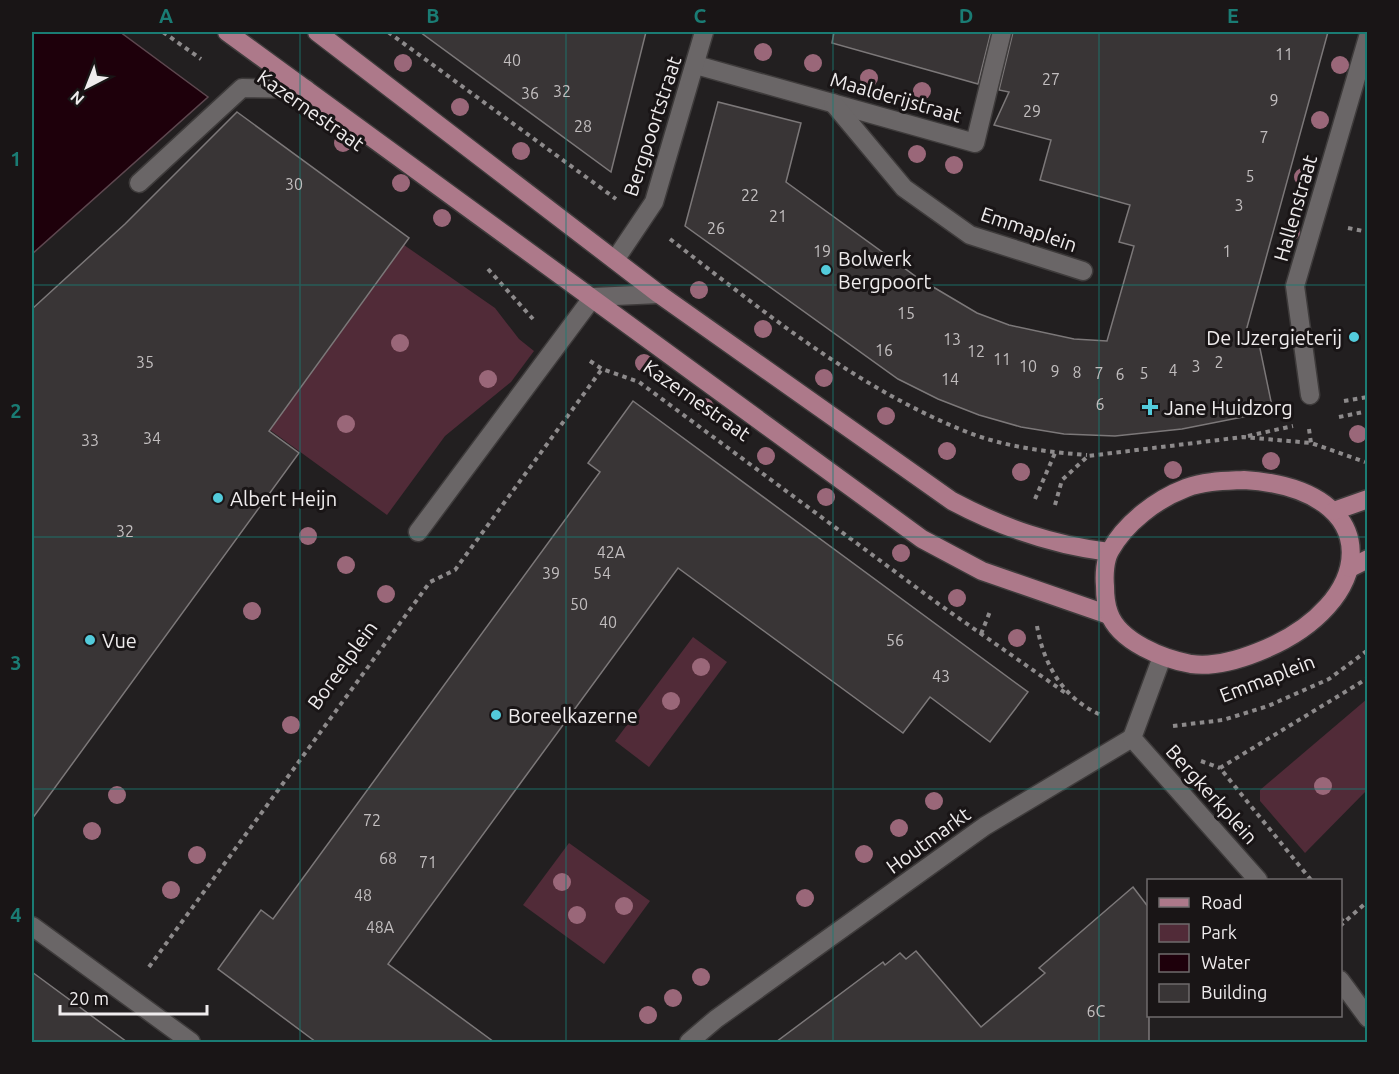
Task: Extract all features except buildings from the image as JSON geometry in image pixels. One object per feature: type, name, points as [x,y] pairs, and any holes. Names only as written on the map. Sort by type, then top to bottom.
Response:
[{"type":"main road","name":"Kazernestraat","points":[[227,32],[922,539],[982,571],[1109,615]]},
{"type":"main road","points":[[317,32],[659,294],[952,501],[976,514],[1047,542],[1109,552]]},
{"type":"main road","points":[[1109,615],[1104,576],[1109,552],[1121,535],[1158,501],[1187,488],[1213,481],[1269,482],[1299,489],[1334,511],[1368,499]]},
{"type":"main road","name":"Emmaplein","points":[[1109,615],[1134,640],[1162,657],[1193,664],[1235,660],[1276,645],[1310,626],[1343,588],[1350,568],[1350,548],[1346,532],[1334,511]]},
{"type":"main road","points":[[1350,568],[1368,559]]},
{"type":"street","name":"Bergpoortstraat","points":[[615,260],[654,202],[704,32]]},
{"type":"street","name":"Maalderijstraat","points":[[696,65],[975,143],[1002,32]]},
{"type":"street","name":"Hallenstraat","points":[[1310,395],[1295,286],[1368,37]]},
{"type":"street","points":[[139,183],[242,88],[306,89]]},
{"type":"street","name":"Emmaplein","points":[[833,103],[904,188],[970,235],[1083,271]]},
{"type":"street","points":[[418,532],[593,297],[659,294]]},
{"type":"street","points":[[1134,732],[1162,657]]},
{"type":"street","name":"Bergkerkplein","points":[[1134,732],[1257,879]]},
{"type":"street","name":"Houtmarkt","points":[[689,1042],[716,1019],[985,826],[1134,732]]},
{"type":"street","points":[[32,926],[191,1042]]},
{"type":"street","points":[[1342,981],[1368,1018]]},
{"type":"path","name":"Kazernestraat","points":[[163,32],[242,88]]},
{"type":"path","points":[[388,32],[644,219],[810,347],[915,408],[968,432],[1035,451],[1088,456]]},
{"type":"path","name":"Kazernestraat","points":[[483,263],[538,324],[602,369],[639,382],[940,605],[1067,694]]},
{"type":"path","name":"Boreelplein","points":[[128,997],[430,582],[455,570],[602,369]]},
{"type":"path","points":[[1311,443],[1368,463]]},
{"type":"path","name":"Emmaplein","points":[[1134,732],[1223,720],[1268,706],[1329,679],[1368,650]]},
{"type":"path","points":[[1310,879],[1220,768],[1368,678]]},
{"type":"path","points":[[1342,924],[1368,901]]},
{"type":"green space","points":[[404,245],[495,308],[519,339],[534,351],[511,382],[445,436],[387,515],[270,430]]},
{"type":"green space","points":[[693,637],[727,662],[649,767],[615,741]]},
{"type":"green space","points":[[1367,699],[1367,790],[1305,853],[1260,801],[1260,790]]},
{"type":"green space","points":[[569,843],[650,901],[604,964],[523,905]]},
{"type":"water","points":[[32,32],[120,32],[208,97],[32,254]]},
{"type":"place","name":"Bolwerk Bergpoort","points":[[826,270]]},
{"type":"place","name":"De IJzergieterij","points":[[1354,337]]},
{"type":"place","name":"Jane Huidzorg","points":[[1150,407]]},
{"type":"place","name":"Albert Heijn","points":[[218,498]]},
{"type":"place","name":"Vue","points":[[90,640]]},
{"type":"place","name":"Boreelkazerne","points":[[496,715]]}]
